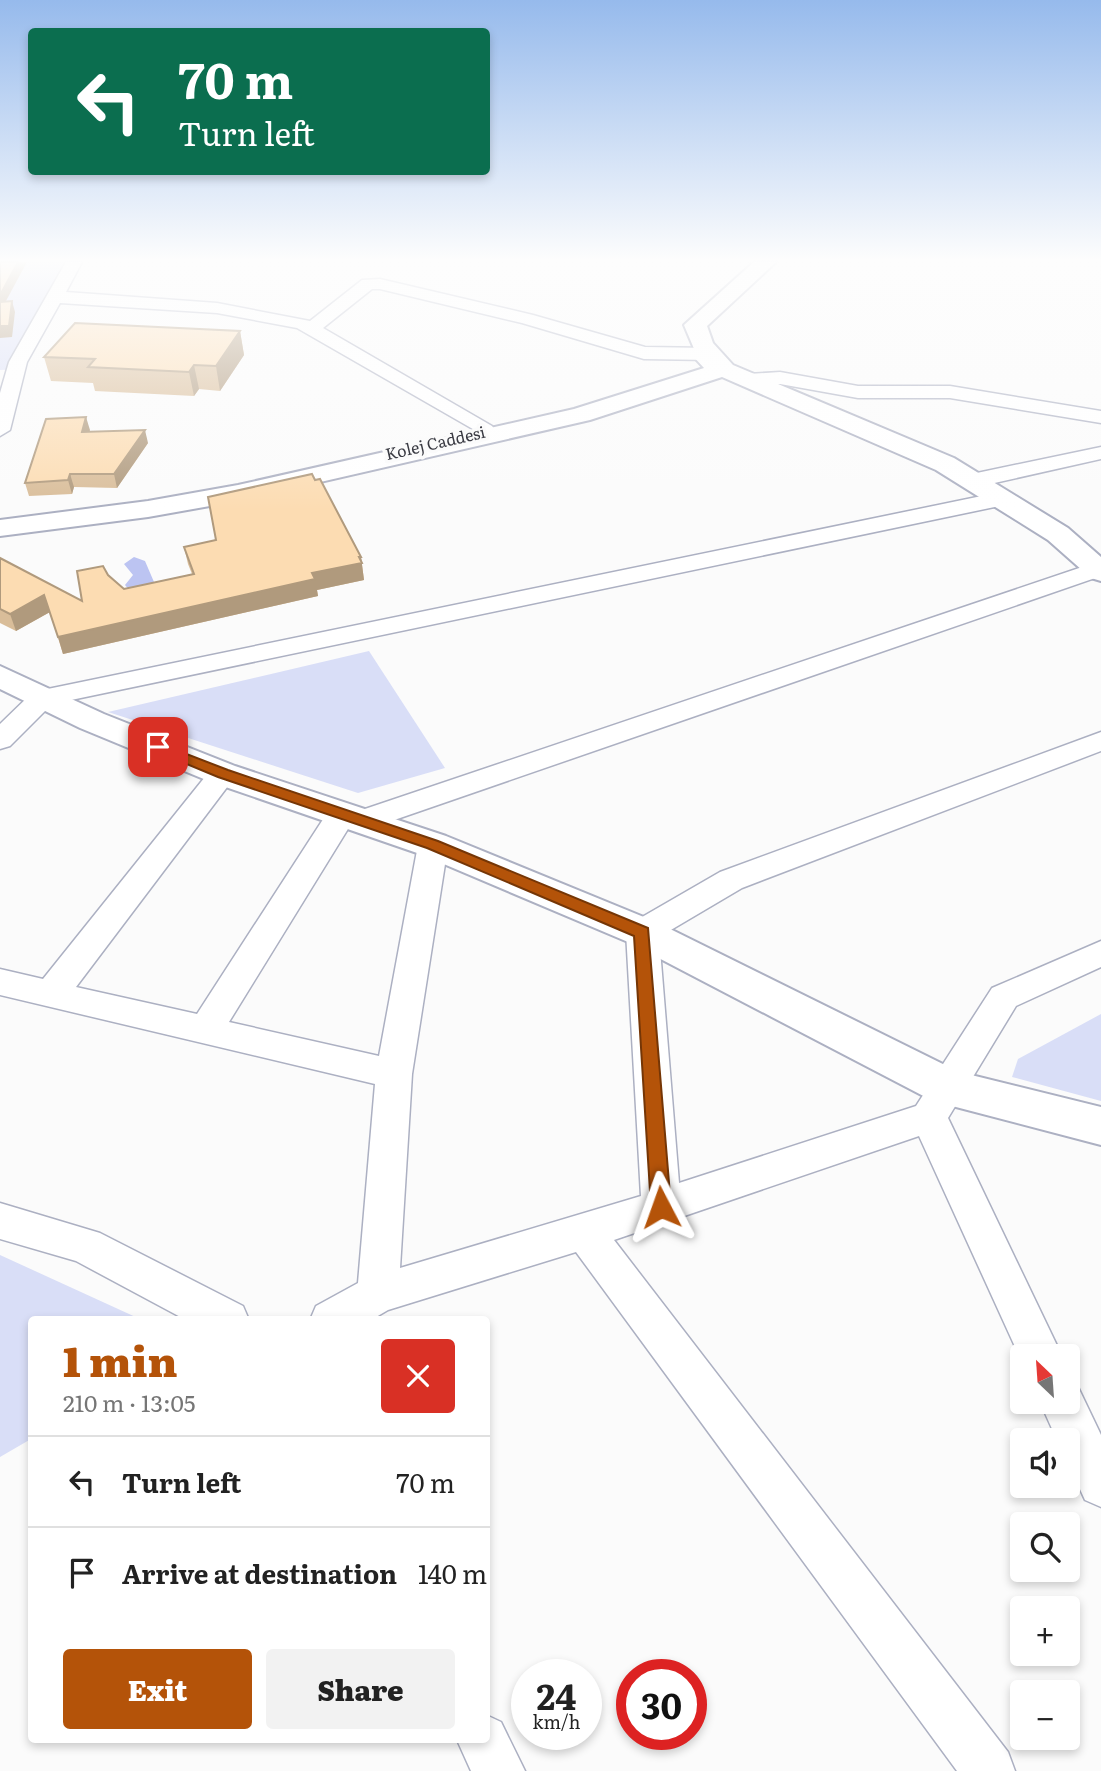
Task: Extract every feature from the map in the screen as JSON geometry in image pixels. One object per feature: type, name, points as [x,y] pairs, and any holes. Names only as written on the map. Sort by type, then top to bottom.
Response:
[{"type":"street","points":[[0,430],[8,372],[25,345]]},
{"type":"street","points":[[338,345],[485,430]]},
{"type":"street","points":[[615,345],[643,353],[720,364],[858,393],[950,392],[1101,417]]},
{"type":"street","points":[[206,1030],[353,817],[1099,571],[1058,534],[945,464],[720,364],[690,345]]},
{"type":"street","points":[[702,345],[720,364]]},
{"type":"street","name":"Kolej Caddesi","points":[[0,525],[150,505],[236,488],[568,412],[720,364]]},
{"type":"street","name":"Kolej Caddesi","points":[[0,525],[148,509],[238,493],[581,415],[720,364]]},
{"type":"street","points":[[972,481],[1101,453]]},
{"type":"street","points":[[1071,460],[1101,469]]},
{"type":"street","points":[[0,740],[43,698],[1001,499]]},
{"type":"street","points":[[0,676],[43,698],[223,774],[433,845],[642,932],[939,1102],[1101,1126]]},
{"type":"street","points":[[642,932],[732,880],[1101,741]]},
{"type":"street","points":[[51,994],[223,774]]},
{"type":"street","points":[[378,1294],[394,1074],[433,845]]},
{"type":"street","points":[[642,932],[661,1207]]},
{"type":"street","points":[[338,1316],[378,1294],[661,1207],[939,1102],[1004,997],[1101,953]]},
{"type":"street","points":[[0,982],[394,1074]]},
{"type":"street","points":[[939,1102],[1036,1344]]},
{"type":"street","points":[[0,1221],[86,1246],[220,1316]]},
{"type":"street","points":[[584,1232],[989,1771]]},
{"type":"street","points":[[1068,1414],[1101,1484]]},
{"type":"street","points":[[485,1743],[499,1771]]},
{"type":"shaded area","points":[[0,345],[35,345],[22,369],[0,370]]},
{"type":"shaded area","points":[[369,651],[445,768],[358,793],[108,712]]},
{"type":"shaded area","points":[[1101,1014],[1101,1101],[1012,1077],[1018,1059]]},
{"type":"shaded area","points":[[0,1255],[133,1316],[28,1316],[28,1441],[0,1457]]},
{"type":"water","points":[[134,557],[145,561],[154,582],[152,587],[130,591],[125,585],[133,575],[124,564]]},
{"type":"building","points":[[55,345],[231,345],[216,366],[194,365],[189,372],[88,367],[95,359],[44,357]]},
{"type":"building","points":[[86,417],[82,432],[145,430],[114,474],[70,474],[68,480],[25,483],[46,419]]},
{"type":"building","points":[[312,474],[315,480],[320,479],[362,563],[312,573],[315,579],[58,637],[44,595],[10,614],[0,609],[0,558],[82,601],[77,571],[103,566],[108,575],[124,589],[194,574],[184,547],[216,540],[208,497]]},
{"type":"route","points":[[158,747],[223,774],[433,845],[642,932],[661,1207]]}]
